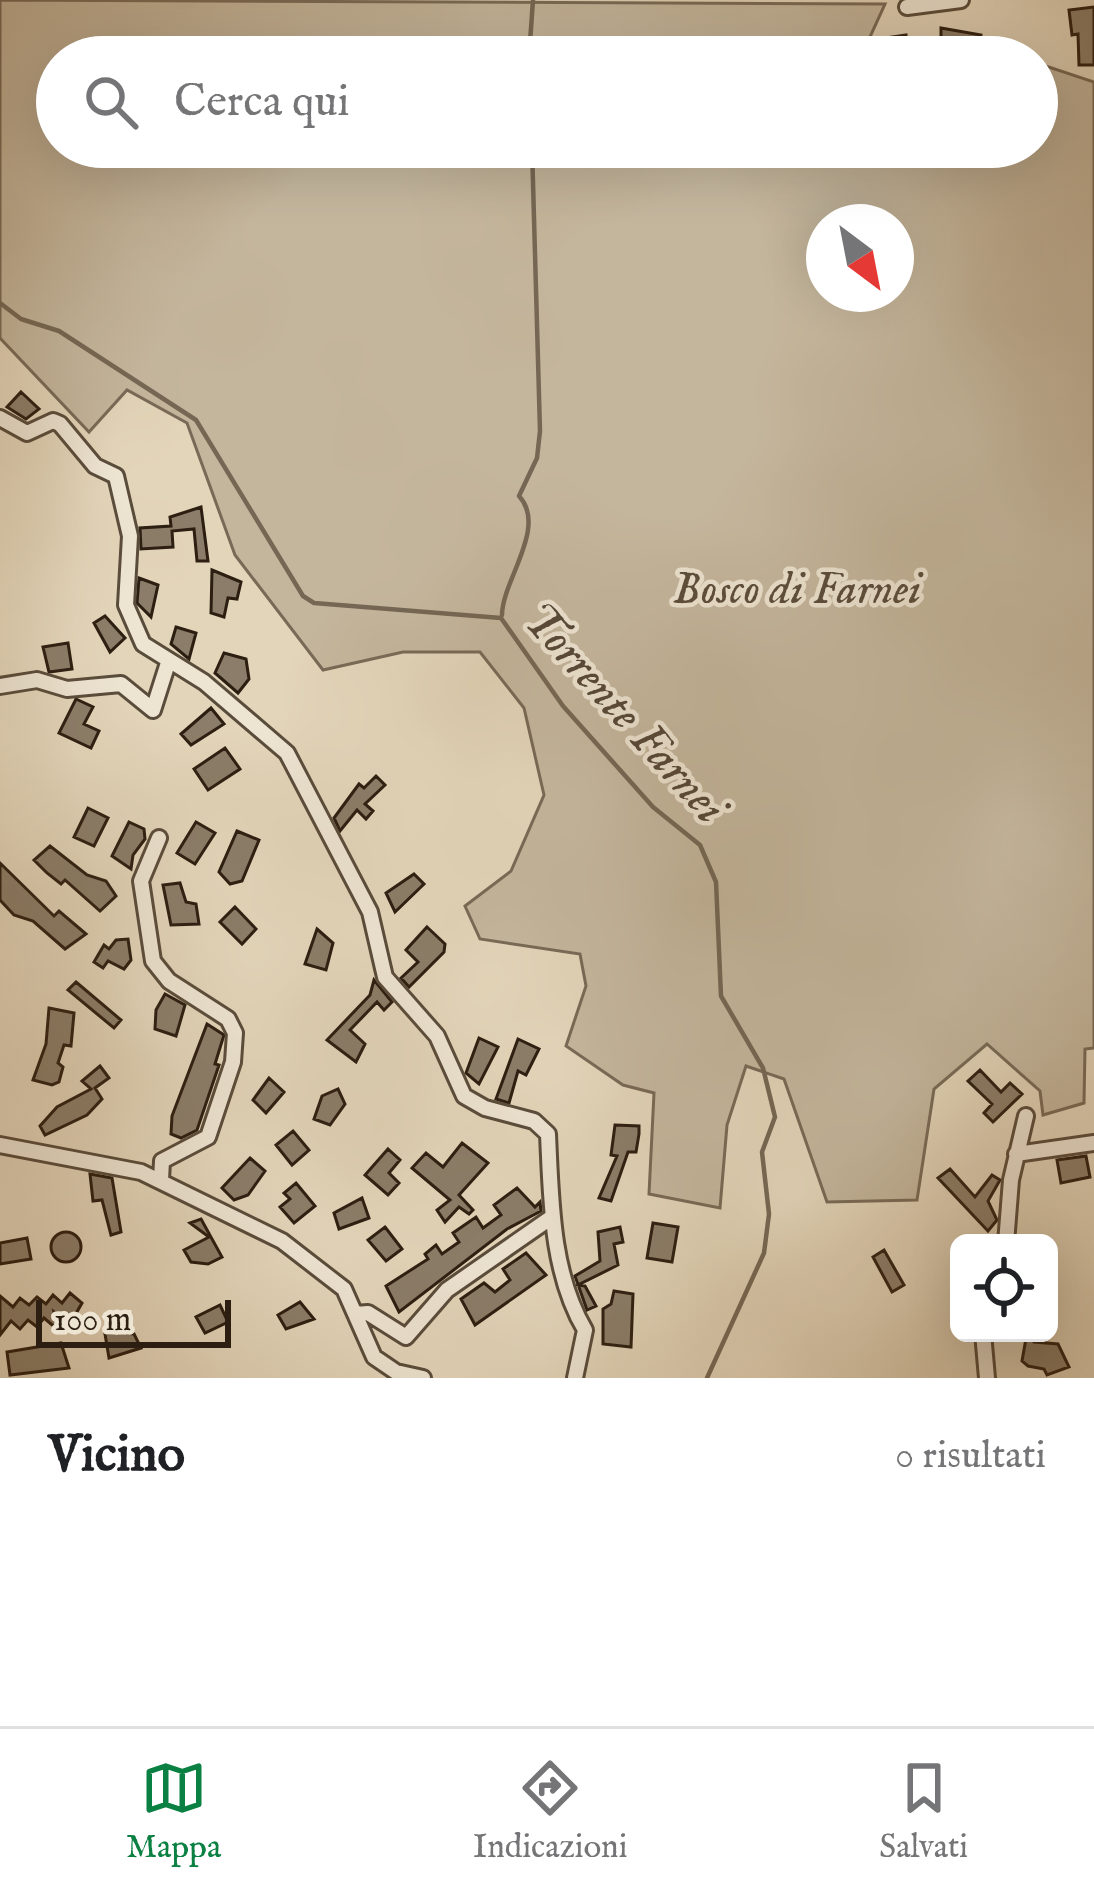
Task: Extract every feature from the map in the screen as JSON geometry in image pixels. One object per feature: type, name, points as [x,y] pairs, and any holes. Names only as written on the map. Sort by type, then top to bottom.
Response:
[{"type":"street","points":[[907,7],[961,0]]},
{"type":"street","points":[[0,418],[26,433],[53,421],[60,424],[95,466],[116,476],[130,536],[126,604],[143,644],[204,682],[296,765],[370,912],[385,977],[437,1036],[464,1096],[485,1108],[534,1121],[548,1134],[552,1217],[575,1315],[585,1330],[575,1378]]},
{"type":"street","points":[[0,686],[37,680],[67,688],[122,684],[153,710],[168,663]]},
{"type":"street","points":[[159,838],[141,881],[153,961],[169,981],[228,1019],[236,1046],[208,1137],[162,1161],[161,1180]]},
{"type":"street","points":[[1007,1234],[1016,1154],[1026,1116]]},
{"type":"street","points":[[1016,1154],[1094,1143]]},
{"type":"street","points":[[0,1145],[90,1159],[161,1180],[310,1260],[344,1289],[374,1358],[396,1372],[423,1378]]},
{"type":"street","points":[[355,1314],[368,1313],[406,1336],[448,1290],[552,1217]]},
{"type":"street","points":[[984,1342],[987,1378]]},
{"type":"green space","name":"Bosco di Farnei","points":[[0,0],[885,4],[870,36],[36,36],[36,168],[1058,168],[1058,70],[1094,82],[1094,1048],[1085,1049],[1084,1103],[1043,1115],[1040,1091],[987,1044],[934,1089],[917,1200],[827,1202],[784,1079],[746,1066],[727,1125],[720,1208],[649,1194],[654,1093],[623,1085],[566,1046],[586,986],[580,954],[480,939],[465,906],[511,871],[544,795],[524,708],[480,652],[403,652],[323,670],[235,555],[187,423],[127,390],[89,432],[0,338]]},
{"type":"building","points":[[1094,7],[1094,65],[1079,65],[1078,34],[1072,35],[1069,10]]},
{"type":"building","points":[[941,28],[981,35],[981,36],[941,36]]},
{"type":"building","points":[[21,392],[39,409],[26,419],[7,407]]},
{"type":"building","points":[[201,507],[208,561],[197,561],[194,529],[172,531],[173,547],[141,549],[140,528],[171,526],[170,517]]},
{"type":"building","points":[[212,570],[241,582],[237,599],[228,598],[224,617],[211,613]]},
{"type":"building","points":[[139,578],[158,585],[151,617],[137,603]]},
{"type":"building","points":[[105,616],[125,638],[110,652],[94,623]]},
{"type":"building","points":[[176,627],[196,633],[189,659],[171,644]]},
{"type":"building","points":[[68,643],[72,669],[49,672],[43,647]]},
{"type":"building","points":[[224,653],[246,659],[249,679],[238,693],[215,673]]},
{"type":"building","points":[[76,699],[93,707],[84,724],[99,731],[91,748],[59,733]]},
{"type":"building","points":[[211,708],[224,724],[191,745],[181,734]]},
{"type":"building","points":[[225,748],[240,769],[208,790],[194,769]]},
{"type":"building","points":[[376,776],[385,785],[365,804],[373,811],[366,819],[357,810],[340,831],[334,818],[359,784],[364,788]]},
{"type":"building","points":[[88,808],[108,818],[94,846],[74,837]]},
{"type":"building","points":[[129,822],[144,829],[145,839],[133,855],[131,869],[112,856]]},
{"type":"building","points":[[196,822],[215,833],[195,864],[177,853]]},
{"type":"building","points":[[237,831],[259,840],[242,881],[230,884],[219,872]]},
{"type":"building","points":[[50,846],[87,875],[106,881],[116,896],[100,911],[65,880],[61,884],[34,860]]},
{"type":"building","points":[[0,863],[54,916],[59,911],[86,934],[65,949],[33,921],[14,915],[0,900]]},
{"type":"building","points":[[414,874],[424,884],[395,912],[386,893]]},
{"type":"building","points":[[180,883],[186,902],[196,904],[199,924],[171,925],[163,885]]},
{"type":"building","points":[[235,907],[256,929],[242,944],[220,922]]},
{"type":"building","points":[[427,927],[445,944],[444,952],[409,987],[401,978],[418,962],[406,950]]},
{"type":"building","points":[[317,929],[333,943],[326,970],[305,964]]},
{"type":"building","points":[[128,939],[131,960],[124,969],[108,961],[103,968],[94,962],[104,945],[109,949],[116,940]]},
{"type":"building","points":[[374,980],[392,1002],[384,1010],[377,1002],[350,1030],[365,1044],[356,1062],[327,1040],[370,995]]},
{"type":"building","points":[[76,982],[121,1020],[114,1028],[68,990]]},
{"type":"building","points":[[165,994],[185,1005],[176,1036],[155,1029],[156,1010]]},
{"type":"building","points":[[49,1008],[74,1013],[71,1046],[64,1045],[59,1082],[52,1085],[33,1080],[46,1044]]},
{"type":"building","points":[[207,1024],[224,1035],[215,1064],[219,1065],[197,1130],[181,1138],[171,1134],[172,1116]]},
{"type":"building","points":[[479,1038],[498,1047],[479,1084],[466,1073]]},
{"type":"building","points":[[518,1039],[539,1049],[526,1075],[518,1071],[509,1103],[496,1099]]},
{"type":"building","points":[[100,1066],[109,1078],[95,1088],[102,1099],[87,1115],[45,1135],[40,1126],[57,1107],[91,1089],[82,1081]]},
{"type":"building","points":[[980,1070],[1001,1092],[1010,1083],[1022,1094],[993,1122],[984,1113],[992,1104],[968,1081]]},
{"type":"building","points":[[269,1078],[284,1092],[266,1113],[253,1100]]},
{"type":"building","points":[[338,1089],[345,1104],[330,1125],[314,1119],[322,1096]]},
{"type":"building","points":[[615,1125],[639,1126],[639,1134],[636,1152],[628,1152],[611,1201],[599,1198],[617,1156],[611,1155]]},
{"type":"building","points":[[293,1131],[309,1150],[292,1165],[276,1145]]},
{"type":"building","points":[[462,1143],[488,1163],[459,1195],[473,1210],[469,1214],[459,1207],[445,1222],[437,1210],[450,1200],[412,1168],[426,1153],[443,1167]]},
{"type":"building","points":[[388,1149],[400,1160],[389,1173],[399,1183],[388,1195],[365,1175]]},
{"type":"building","points":[[1086,1156],[1090,1177],[1061,1183],[1057,1160]]},
{"type":"building","points":[[250,1158],[265,1171],[248,1195],[234,1200],[222,1188]]},
{"type":"building","points":[[950,1169],[975,1197],[992,1175],[1000,1180],[988,1201],[997,1220],[988,1231],[938,1178]]},
{"type":"building","points":[[90,1174],[112,1178],[121,1232],[111,1235],[102,1200],[93,1201]]},
{"type":"building","points":[[296,1183],[315,1206],[294,1223],[280,1207],[290,1199],[284,1193]]},
{"type":"building","points":[[517,1188],[535,1207],[540,1202],[541,1211],[507,1229],[399,1312],[386,1286],[428,1259],[425,1254],[436,1245],[442,1254],[459,1242],[453,1233],[476,1217],[483,1228],[501,1215],[494,1205]]},
{"type":"building","points":[[362,1198],[369,1218],[339,1229],[334,1213]]},
{"type":"building","points":[[201,1219],[222,1257],[208,1264],[191,1262],[184,1250],[209,1237],[190,1223]]},
{"type":"building","points":[[653,1223],[678,1227],[672,1262],[647,1258]]},
{"type":"building","points":[[385,1227],[402,1249],[386,1261],[368,1240]]},
{"type":"building","points":[[620,1227],[623,1242],[614,1244],[618,1265],[578,1285],[575,1276],[600,1261],[598,1232]]},
{"type":"building","points":[[66,1232],[77,1236],[81,1247],[77,1258],[66,1262],[55,1258],[51,1247],[55,1236]]},
{"type":"building","points":[[27,1238],[31,1259],[0,1264],[0,1243]]},
{"type":"building","points":[[884,1250],[904,1285],[892,1292],[873,1257]]},
{"type":"building","points":[[526,1253],[546,1275],[475,1325],[461,1299],[484,1283],[495,1292],[510,1280],[503,1269]]},
{"type":"building","points":[[578,1285],[585,1286],[596,1306],[587,1310]]},
{"type":"building","points":[[614,1291],[633,1294],[631,1347],[603,1344],[603,1309],[611,1304]]},
{"type":"building","points":[[70,1293],[82,1303],[70,1324],[54,1312],[58,1330],[44,1318],[37,1327],[28,1320],[20,1329],[11,1321],[0,1335],[0,1296],[13,1307],[20,1298],[29,1305],[37,1297],[46,1304],[53,1295],[62,1303]]},
{"type":"building","points":[[300,1302],[314,1319],[286,1329],[278,1315]]},
{"type":"building","points":[[220,1305],[228,1322],[205,1333],[196,1317]]},
{"type":"building","points":[[105,1334],[134,1334],[141,1348],[109,1358]]},
{"type":"building","points":[[1025,1342],[1058,1344],[1069,1367],[1047,1375],[1044,1369],[1022,1361]]},
{"type":"building","points":[[61,1343],[69,1368],[10,1375],[7,1352]]},
{"type":"waterway","points":[[530,36],[533,0]]},
{"type":"waterway","points":[[502,615],[526,538],[527,509],[519,496],[537,458],[540,431],[533,168]]},
{"type":"waterway","name":"Torrente Farnei","points":[[0,303],[21,319],[59,331],[196,420],[303,596],[314,603],[501,618],[563,706],[653,807],[700,845],[716,882],[721,996],[763,1068],[775,1117],[762,1152],[769,1214],[764,1253],[707,1378]]}]
